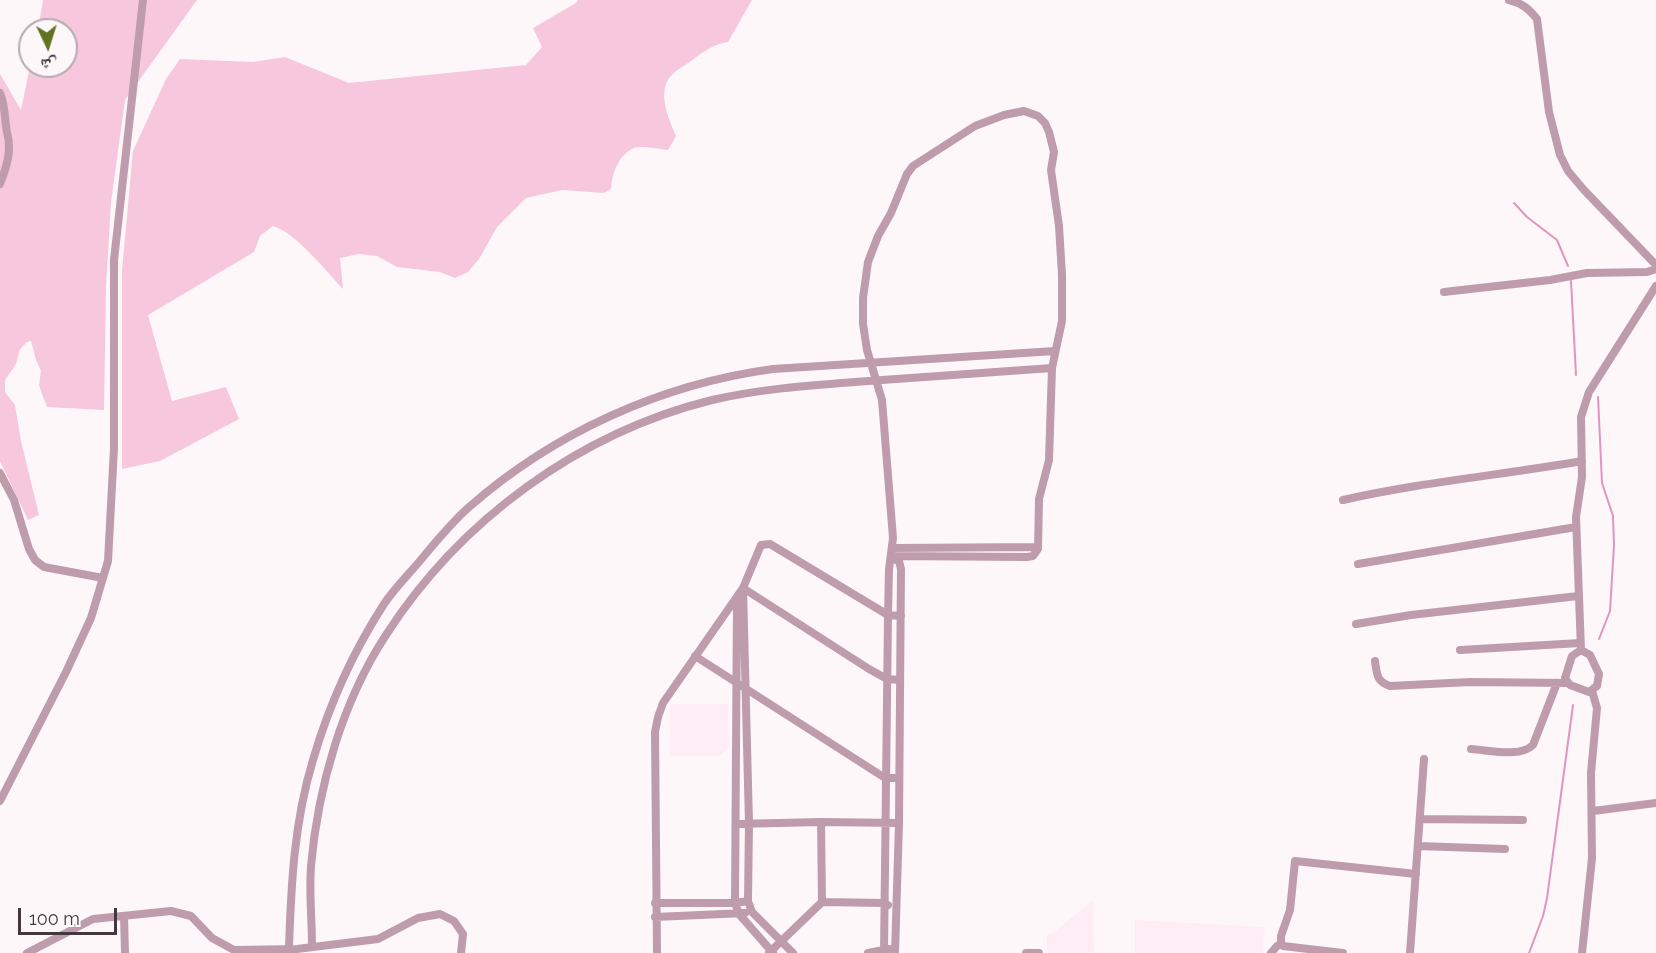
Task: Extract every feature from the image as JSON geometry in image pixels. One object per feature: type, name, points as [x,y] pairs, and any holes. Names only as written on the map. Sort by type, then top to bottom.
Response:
[{"type":"street","points":[[0,801],[91,618],[108,561],[114,448],[114,260],[143,0]]},
{"type":"street","points":[[1444,292],[1550,280],[1587,273],[1647,272],[1656,267],[1568,171],[1560,154],[1549,112],[1537,19],[1524,6],[1509,0]]},
{"type":"street","points":[[0,93],[6,108],[10,148],[0,184]]},
{"type":"street","points":[[884,951],[888,615],[889,569],[892,554],[883,408],[862,324],[866,274],[871,250],[891,213],[907,174],[919,160],[965,131],[994,118],[1018,112],[1034,114],[1045,123],[1050,132],[1054,152],[1051,170],[1060,234],[1063,299],[1062,326],[1052,368],[1049,460],[1039,499],[1038,547],[1035,554],[1030,556],[957,552],[892,554]]},
{"type":"street","points":[[1567,683],[1565,672],[1572,656],[1580,646],[1576,527],[1582,477],[1581,417],[1587,398],[1656,286]]},
{"type":"street","points":[[289,949],[291,884],[301,812],[312,761],[335,696],[360,643],[385,601],[440,537],[468,509],[553,446],[600,420],[700,382],[773,369],[1055,351]]},
{"type":"street","points":[[312,947],[311,868],[325,786],[340,729],[361,680],[384,637],[449,554],[493,513],[535,481],[617,434],[667,413],[713,400],[767,389],[1052,368]]},
{"type":"street","points":[[1343,500],[1427,484],[1582,461]]},
{"type":"street","points":[[0,473],[14,500],[29,549],[36,560],[45,567],[103,578]]},
{"type":"street","points":[[1358,564],[1576,527]]},
{"type":"street","points":[[657,953],[655,732],[658,717],[663,703],[694,656],[741,594],[760,545],[771,544],[888,615],[901,616]]},
{"type":"street","points":[[868,953],[895,951],[899,823],[901,566],[892,554]]},
{"type":"street","points":[[741,594],[887,679],[900,680]]},
{"type":"street","points":[[741,594],[737,684],[735,903],[739,914],[771,952],[822,902],[884,903],[896,909]]},
{"type":"street","points":[[741,594],[746,690],[748,901],[752,912],[793,953]]},
{"type":"street","points":[[1356,624],[1411,615],[1578,596]]},
{"type":"street","points":[[1375,661],[1377,678],[1390,686],[1470,682],[1557,682],[1567,683],[1586,692],[1592,691],[1599,682],[1598,670],[1590,654],[1580,646],[1460,650]]},
{"type":"street","points":[[694,656],[885,778],[899,778]]},
{"type":"street","points":[[1471,749],[1520,752],[1528,750],[1533,745],[1557,682]]},
{"type":"street","points":[[1582,953],[1591,878],[1593,811],[1591,773],[1597,708],[1592,691]]},
{"type":"street","points":[[1410,953],[1424,759]]},
{"type":"street","points":[[1593,811],[1656,803]]},
{"type":"street","points":[[1420,819],[1523,820]]},
{"type":"street","points":[[821,822],[822,902]]},
{"type":"street","points":[[736,824],[899,823]]},
{"type":"street","points":[[1418,846],[1505,849]]},
{"type":"street","points":[[1343,953],[1281,944],[1281,936],[1290,910],[1295,861],[1416,874]]},
{"type":"street","points":[[655,903],[748,901]]},
{"type":"street","points":[[32,952],[93,919],[171,911],[190,916],[212,938],[234,950],[289,949],[378,939],[418,918],[440,914],[454,921],[463,934],[461,953]]},
{"type":"street","points":[[655,917],[752,912]]},
{"type":"street","points":[[124,916],[125,953]]},
{"type":"street","points":[[1026,953],[1039,953]]},
{"type":"shaded area","points":[[43,0],[197,0],[125,100],[111,202],[106,287],[104,410],[47,407],[39,385],[41,371],[31,341],[20,349],[16,364],[5,380],[5,392],[15,405],[21,441],[39,515],[28,520],[0,461],[0,74],[21,110],[28,78],[78,78],[78,18],[40,18]]},
{"type":"shaded area","points":[[578,0],[752,0],[728,42],[704,51],[669,79],[664,96],[668,117],[676,136],[668,150],[642,147],[628,151],[617,166],[611,189],[604,193],[562,190],[526,198],[497,227],[479,259],[468,272],[455,278],[440,272],[397,267],[377,256],[359,254],[340,258],[343,289],[301,244],[273,226],[260,236],[254,252],[148,315],[172,401],[226,387],[239,419],[160,461],[122,469],[122,270],[133,151],[166,79],[180,59],[253,62],[285,57],[349,83],[526,65],[542,47],[533,28]]},
{"type":"shaded area","points":[[670,704],[728,704],[729,747],[720,756],[670,756]]},
{"type":"shaded area","points":[[1093,900],[1094,953],[1047,953],[1047,934],[1053,933]]},
{"type":"shaded area","points":[[1135,920],[1265,927],[1262,953],[1135,953]]},
{"type":"waterway","points":[[1514,203],[1527,217],[1557,240],[1568,266]]},
{"type":"waterway","points":[[1571,281],[1576,375]]},
{"type":"waterway","points":[[1598,397],[1602,483],[1613,516],[1614,545],[1610,611],[1599,639]]},
{"type":"waterway","points":[[1529,953],[1547,898],[1573,705]]}]
